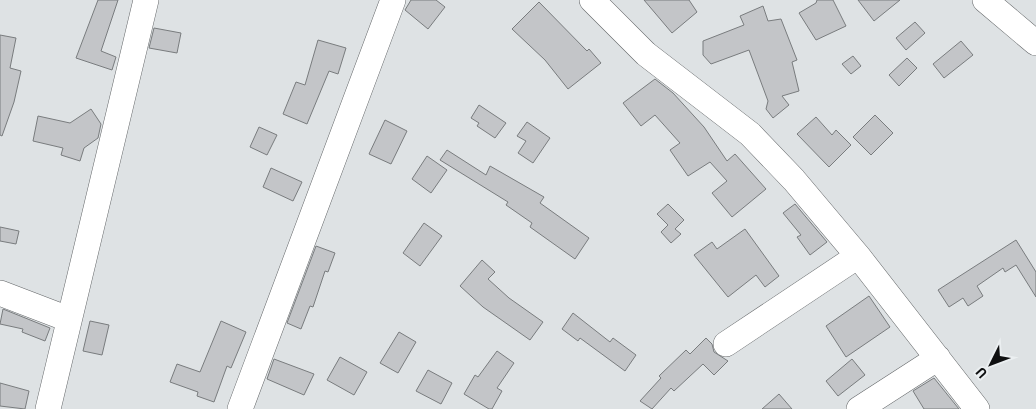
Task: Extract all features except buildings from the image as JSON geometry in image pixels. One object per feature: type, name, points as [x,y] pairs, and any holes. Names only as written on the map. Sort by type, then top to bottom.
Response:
[{"type":"street","points":[[48,409],[146,0]]},
{"type":"street","points":[[240,409],[393,0]]},
{"type":"street","points":[[592,0],[646,54],[750,134],[794,180],[858,256],[977,409]]},
{"type":"street","points":[[985,0],[1036,44]]},
{"type":"street","points":[[726,344],[858,256]]},
{"type":"street","points":[[0,293],[68,320]]},
{"type":"street","points":[[859,409],[938,358]]}]
